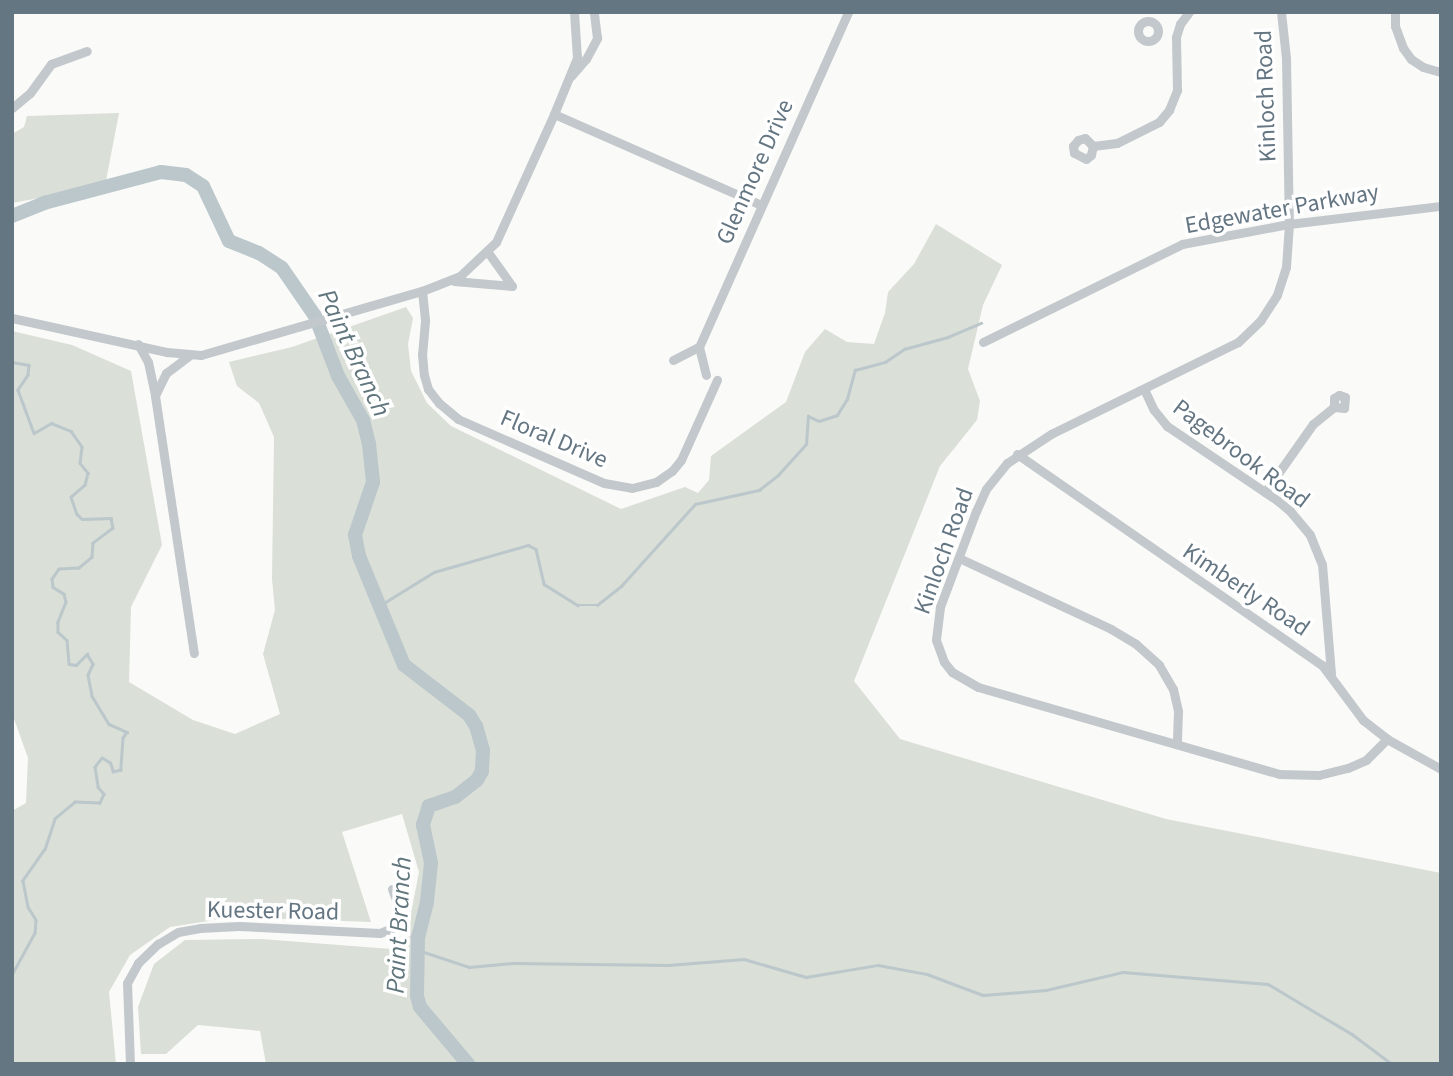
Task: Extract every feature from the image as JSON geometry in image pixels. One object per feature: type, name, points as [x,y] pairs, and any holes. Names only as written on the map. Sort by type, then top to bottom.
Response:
[{"type":"street","points":[[12,318],[190,355],[233,348],[452,281],[496,242],[569,77],[578,46],[574,12]]},
{"type":"street","points":[[569,77],[580,69],[597,38],[594,12]]},
{"type":"street","name":"Glenmore Drive","points":[[699,347],[848,12]]},
{"type":"street","points":[[1093,146],[1106,147],[1143,131],[1159,122],[1169,110],[1177,90],[1176,37],[1180,24],[1189,12]]},
{"type":"street","name":"Kinloch Road","points":[[1282,12],[1286,58],[1289,224],[1282,281],[1261,320],[1238,342],[1017,454],[986,489],[935,626],[939,652],[953,672],[978,687],[1279,774],[1319,775],[1358,764],[1387,739]]},
{"type":"street","points":[[1395,12],[1395,26],[1403,48],[1411,59],[1423,67],[1441,72]]},
{"type":"street","points":[[1159,32],[1176,37]]},
{"type":"street","points":[[12,108],[30,93],[51,64],[87,51]]},
{"type":"street","points":[[554,114],[761,205]]},
{"type":"street","name":"Edgewater Parkway","points":[[983,342],[1182,244],[1289,224],[1441,206]]},
{"type":"street","points":[[452,281],[512,286],[488,251]]},
{"type":"street","name":"Floral Drive","points":[[422,291],[425,321],[422,354],[424,374],[428,389],[439,403],[458,419],[604,483],[632,488],[656,482],[672,471],[681,460],[717,380]]},
{"type":"street","points":[[138,344],[148,362],[155,396],[194,653]]},
{"type":"street","points":[[673,360],[699,347],[706,375]]},
{"type":"street","points":[[155,396],[166,373],[190,355]]},
{"type":"street","name":"Pagebrook Road","points":[[1144,389],[1154,410],[1167,426],[1290,510],[1317,549],[1325,581],[1331,674]]},
{"type":"street","points":[[1265,492],[1313,424],[1334,407]]},
{"type":"street","name":"Kimberly Road","points":[[1017,454],[1331,674],[1353,710],[1387,739],[1441,769]]},
{"type":"street","points":[[959,558],[1111,629],[1136,644],[1159,665],[1172,689],[1178,711],[1177,744]]},
{"type":"street","name":"Kuester Road","points":[[130,1064],[127,983],[138,963],[158,944],[178,932],[239,926],[380,933],[395,927],[402,915],[392,889]]},
{"type":"shaded area","points":[[119,113],[105,186],[12,203],[12,134],[24,127],[27,116]]},
{"type":"shaded area","points":[[936,224],[1002,265],[983,305],[968,369],[980,401],[977,420],[940,466],[854,681],[900,739],[1166,819],[1441,873],[1441,1064],[266,1064],[260,1031],[198,1025],[166,1054],[141,1054],[138,1007],[154,964],[185,940],[261,939],[404,950],[419,872],[402,814],[342,832],[371,922],[234,917],[170,927],[130,955],[109,992],[116,1064],[12,1064],[12,811],[26,803],[28,758],[12,713],[12,331],[72,345],[131,371],[162,545],[131,607],[129,682],[193,720],[235,734],[280,714],[263,654],[275,610],[272,579],[274,437],[259,403],[237,386],[229,362],[292,347],[406,307],[413,318],[408,344],[411,371],[427,403],[451,426],[621,509],[685,487],[698,493],[709,480],[711,456],[786,402],[805,352],[825,329],[847,342],[874,344],[885,313],[888,292],[914,264]]},
{"type":"waterway","name":"Paint Branch","points":[[12,216],[44,203],[161,172],[186,175],[203,186],[229,241],[259,253],[282,268],[315,316],[338,376],[363,420],[369,444],[373,482],[355,535],[359,556],[404,665],[469,715],[476,726],[483,750],[482,771],[477,780],[455,797],[429,806],[423,825],[431,863],[427,902],[418,937],[417,996],[420,1007],[468,1064]]},
{"type":"waterway","points":[[379,606],[434,572],[528,545],[536,549],[544,584],[578,605],[597,605],[621,586],[695,504],[759,490],[778,475],[806,444],[808,416],[819,421],[837,415],[847,399],[855,370],[885,362],[904,349],[948,337],[981,323]]},
{"type":"waterway","points":[[12,362],[29,365],[28,375],[18,390],[34,433],[51,423],[71,431],[82,447],[80,463],[88,473],[85,485],[71,497],[77,514],[82,519],[111,518],[113,528],[93,543],[92,557],[79,568],[59,569],[52,579],[53,587],[64,594],[66,602],[58,622],[58,632],[67,640],[69,664],[76,665],[87,654],[93,664],[88,675],[92,696],[109,724],[127,732],[123,738],[121,770],[113,772],[110,763],[102,758],[95,767],[98,787],[104,794],[100,803],[75,802],[55,819],[45,849],[23,881],[28,907],[36,920],[35,933],[12,975]]},
{"type":"waterway","points":[[418,950],[469,967],[513,963],[668,965],[744,959],[806,977],[878,965],[927,974],[983,995],[1046,990],[1123,972],[1268,984],[1352,1034],[1392,1064]]}]
